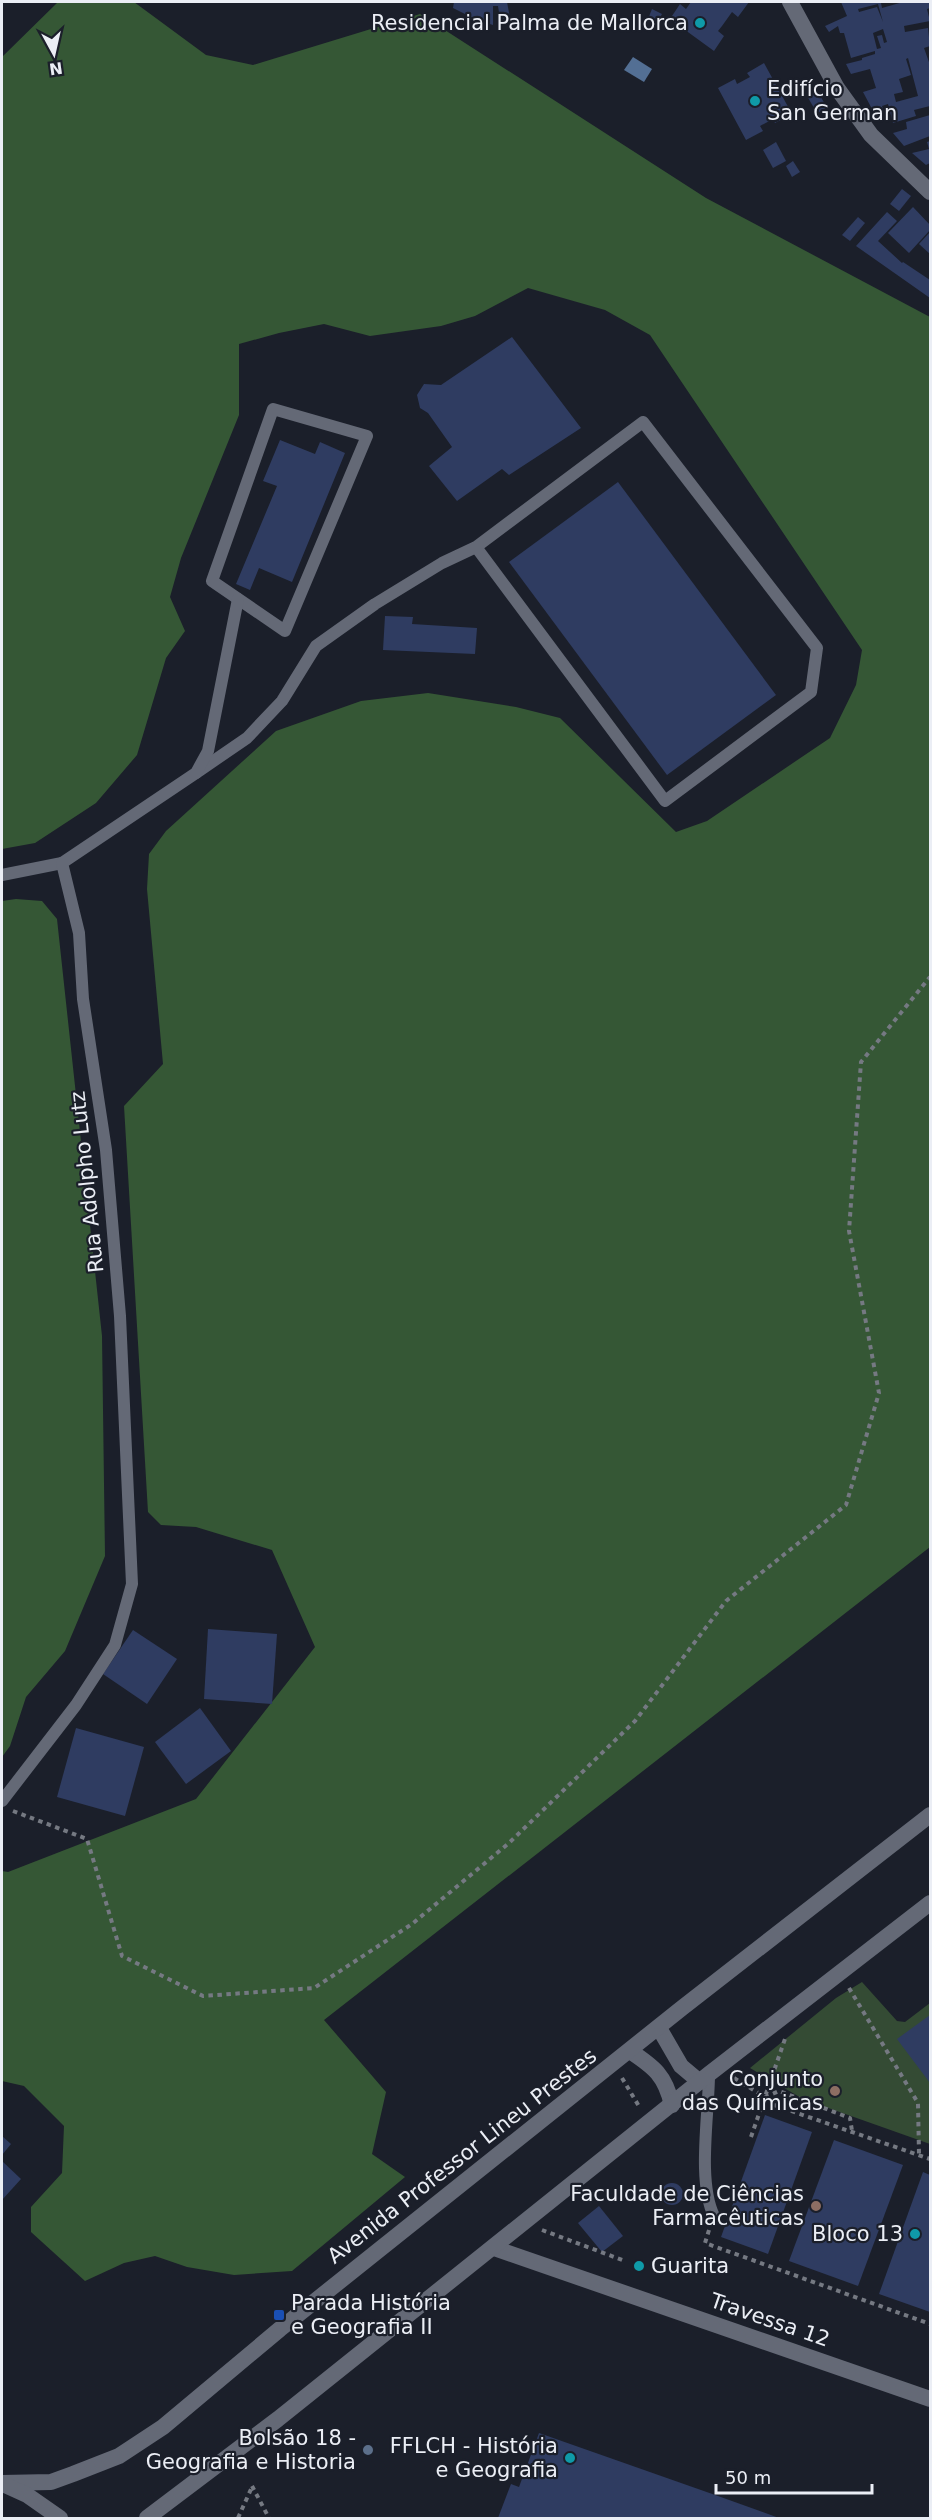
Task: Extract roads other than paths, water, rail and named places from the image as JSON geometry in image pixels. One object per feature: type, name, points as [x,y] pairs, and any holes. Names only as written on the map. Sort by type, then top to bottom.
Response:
[{"type":"main road","points":[[790,2],[837,88],[871,135],[930,192]]},
{"type":"main road","name":"Avenida Professor Lineu Prestes","points":[[2,2484],[51,2482],[130,2450],[163,2427],[280,2329],[930,1815]]},
{"type":"main road","points":[[147,2518],[278,2419],[709,2074],[930,1903]]},
{"type":"main road","points":[[659,2028],[681,2066],[709,2074]]},
{"type":"main road","points":[[630,2050],[658,2071],[667,2086],[672,2105]]},
{"type":"main road","name":"Travessa 12","points":[[494,2248],[930,2399]]},
{"type":"main road","points":[[2,2484],[27,2495],[60,2518]]},
{"type":"lane","points":[[273,409],[367,436],[285,631],[238,599],[212,581],[273,409]]},
{"type":"lane","points":[[2,875],[62,863],[247,738],[282,701],[316,646],[375,604],[442,563],[476,547],[643,422],[817,648],[811,692],[665,801],[476,547]]},
{"type":"lane","points":[[196,773],[208,751],[238,599]]},
{"type":"lane","name":"Rua Adolpho Lutz","points":[[2,1801],[76,1705],[115,1645],[132,1584],[120,1316],[106,1150],[83,999],[79,933],[62,863]]},
{"type":"lane","points":[[709,2074],[705,2178],[708,2203],[714,2216]]},
{"type":"water","points":[[633,57],[652,69],[644,82],[624,70]]},
{"type":"place","name":"Residencial Palma de Mallorca","points":[[700,23]]},
{"type":"place","name":"Edifício San German","points":[[755,101]]},
{"type":"place","name":"Conjunto das Químicas","points":[[835,2091]]},
{"type":"place","name":"Faculdade de Ciências Farmacêuticas","points":[[816,2206]]},
{"type":"place","name":"Bloco 13","points":[[915,2234]]},
{"type":"place","name":"Guarita","points":[[639,2266]]},
{"type":"place","name":"Parada História e Geografia II","points":[[279,2315]]},
{"type":"place","name":"Bolsão 18 - Geografia e Historia","points":[[368,2450]]},
{"type":"place","name":"FFLCH - História e Geografia","points":[[570,2458]]}]
